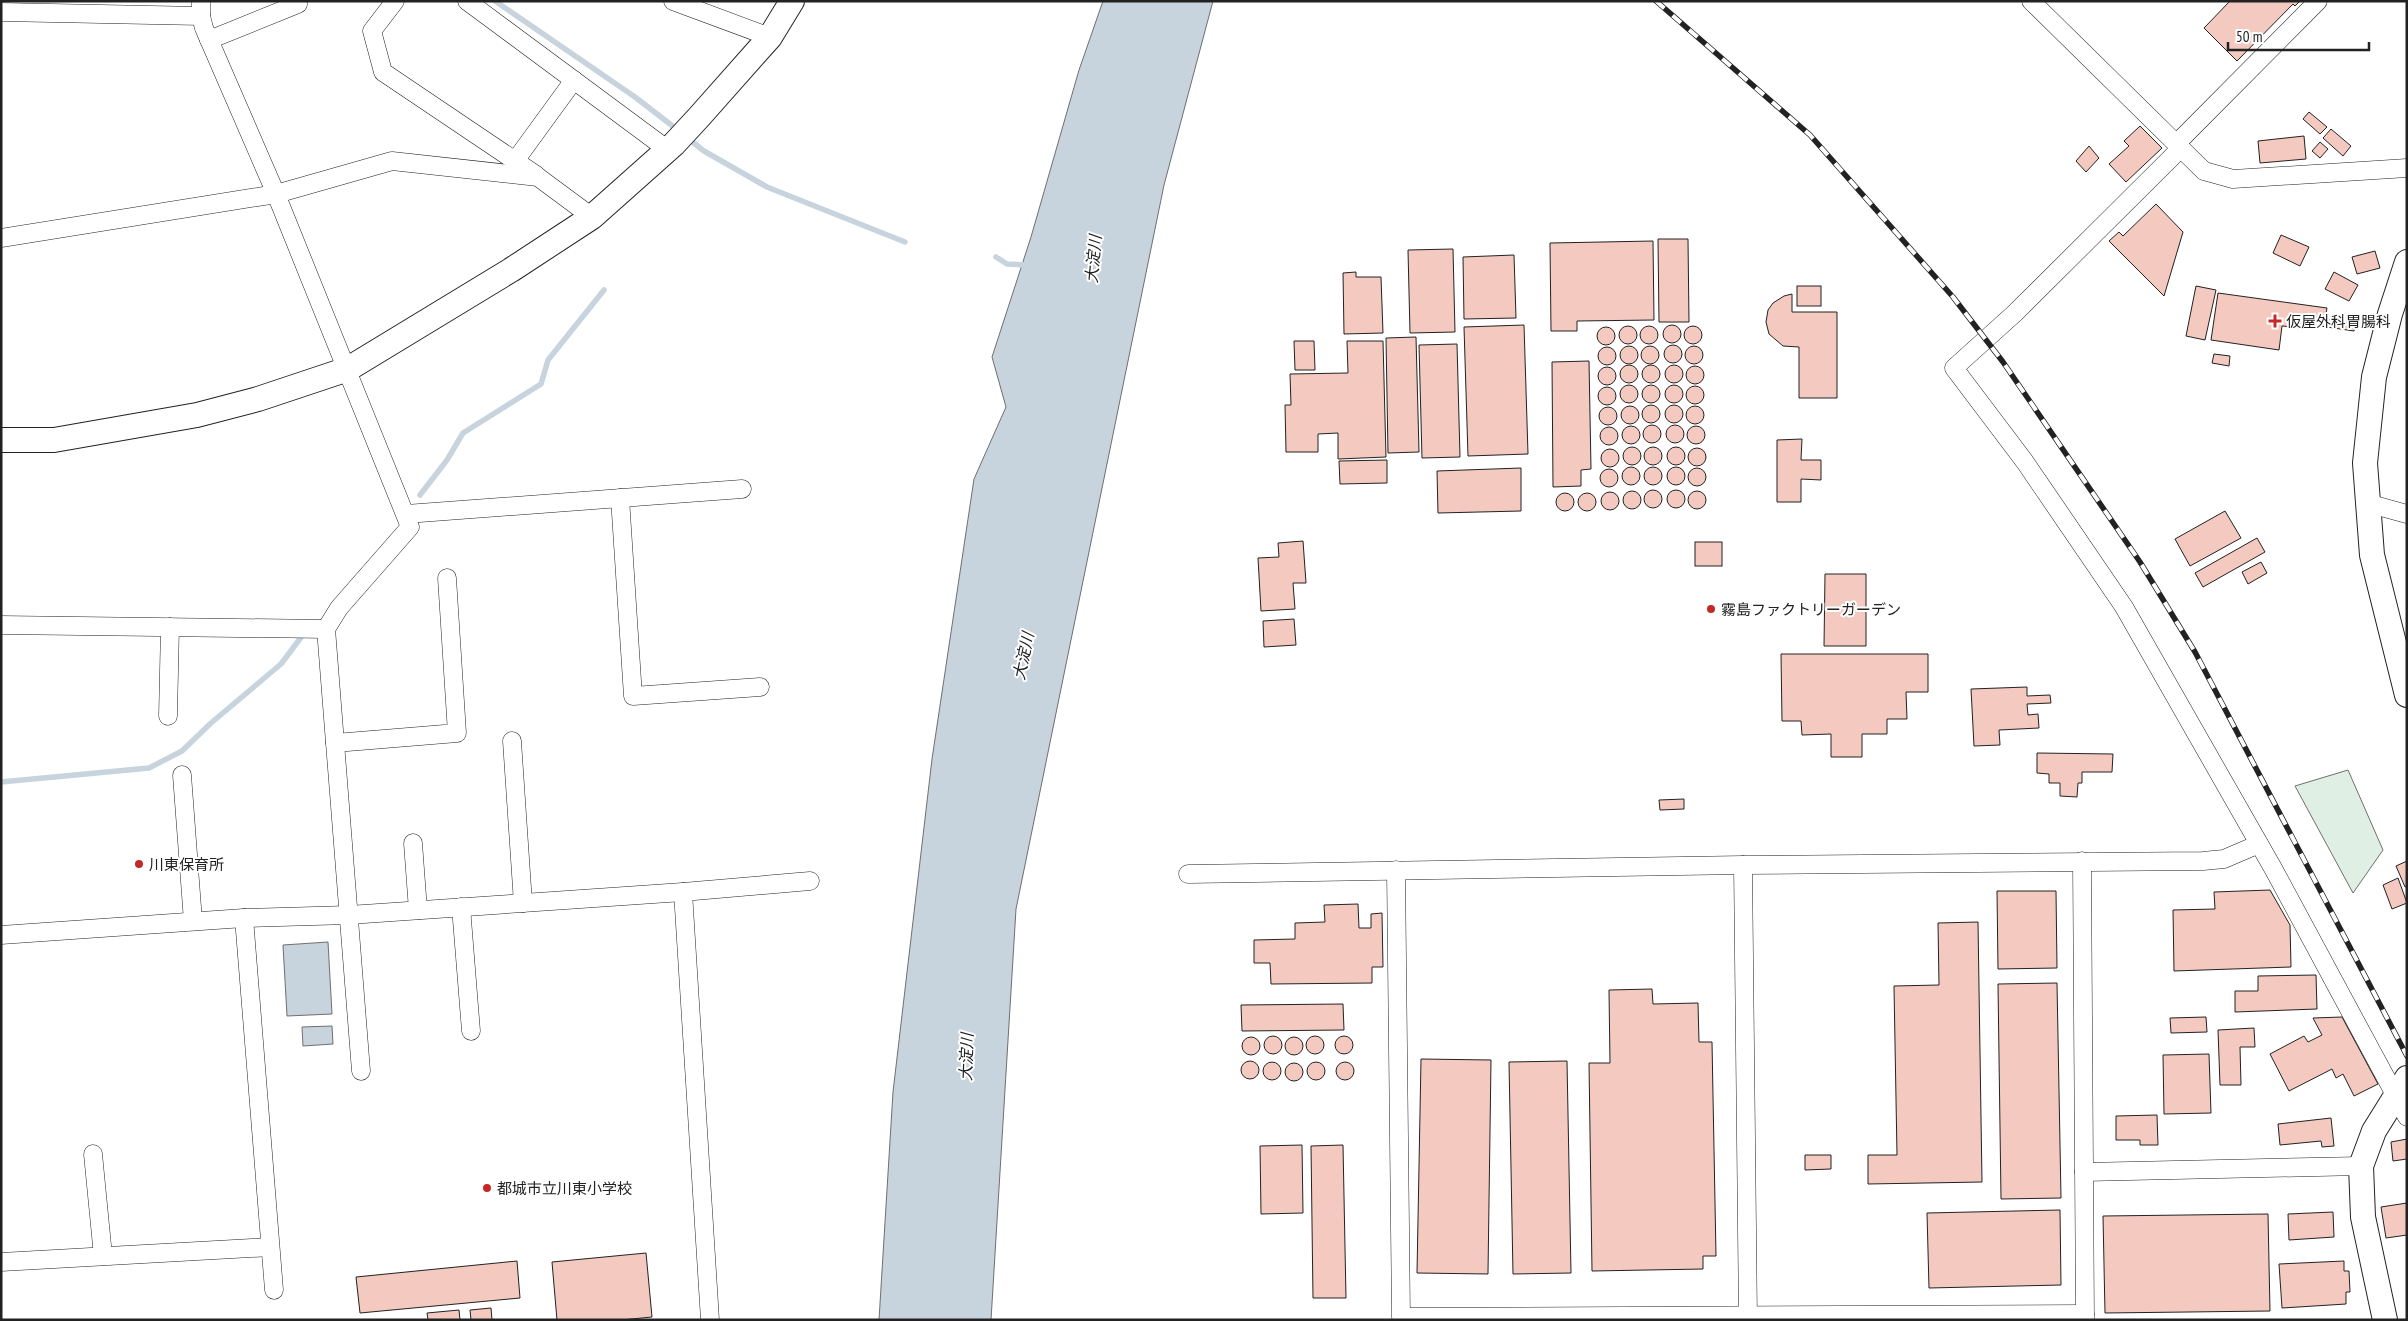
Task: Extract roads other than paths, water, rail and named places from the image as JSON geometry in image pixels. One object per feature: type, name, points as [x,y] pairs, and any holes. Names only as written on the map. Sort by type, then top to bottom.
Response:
[{"type":"street","points":[[395,1],[372,31],[383,72],[538,176],[592,217]]},
{"type":"street","points":[[467,1],[574,80],[671,147]]},
{"type":"street","points":[[673,1],[770,37]]},
{"type":"street","points":[[1,440],[54,440],[197,415],[258,399],[348,369],[512,270],[592,217],[671,147],[699,117],[770,37],[792,1]]},
{"type":"street","points":[[2031,1],[2204,171],[2233,179],[2407,168]]},
{"type":"street","points":[[2318,1],[2015,313],[1954,368],[2025,462],[2124,608],[2258,844],[2401,1086],[2407,1116]]},
{"type":"street","points":[[209,40],[298,4]]},
{"type":"street","points":[[1,12],[201,9],[209,40],[276,194],[406,514],[410,526],[340,608],[326,629],[360,1071]]},
{"type":"street","points":[[515,161],[574,80]]},
{"type":"street","points":[[1,238],[276,194],[392,162],[538,176]]},
{"type":"street","points":[[2407,262],[2390,314],[2374,377],[2365,463],[2372,555],[2407,695]]},
{"type":"street","points":[[406,514],[742,489]]},
{"type":"street","points":[[620,498],[633,696],[760,687]]},
{"type":"street","points":[[2367,503],[2407,514]]},
{"type":"street","points":[[335,743],[457,733],[446,578]]},
{"type":"street","points":[[1,625],[326,629]]},
{"type":"street","points":[[168,716],[170,627]]},
{"type":"street","points":[[512,742],[523,903]]},
{"type":"street","points":[[182,775],[193,921]]},
{"type":"street","points":[[413,843],[418,910]]},
{"type":"street","points":[[1188,874],[1743,865],[2203,861],[2224,858],[2258,844]]},
{"type":"street","points":[[1396,870],[1401,1316],[2085,1317],[2082,861]]},
{"type":"street","points":[[1743,865],[1748,1318]]},
{"type":"street","points":[[1,935],[244,918],[349,915],[683,892],[810,881]]},
{"type":"street","points":[[683,892],[710,1320]]},
{"type":"street","points":[[461,907],[471,1031]]},
{"type":"street","points":[[244,918],[274,1290]]},
{"type":"street","points":[[2385,1320],[2363,1217],[2361,1166],[2374,1131],[2401,1086]]},
{"type":"street","points":[[93,1154],[103,1256]]},
{"type":"street","points":[[2084,1172],[2361,1166]]},
{"type":"street","points":[[1,1262],[270,1247]]},
{"type":"water","name":"大淀川","points":[[1103,1],[1213,1],[1164,185],[1016,909],[991,1320],[879,1320],[893,1092],[932,759],[974,479],[1006,407],[992,357],[1031,237],[1079,70]]},
{"type":"water","points":[[328,942],[332,1014],[287,1016],[283,945]]},
{"type":"water","points":[[332,1026],[333,1044],[303,1046],[302,1027]]},
{"type":"waterway","points":[[495,1],[635,97],[679,131]]},
{"type":"waterway","points":[[686,137],[704,151],[767,187],[905,242]]},
{"type":"waterway","points":[[996,257],[1007,264],[1029,265]]},
{"type":"waterway","points":[[420,495],[447,460],[463,433],[541,384],[548,360],[604,290]]},
{"type":"waterway","points":[[1,782],[149,768],[182,751],[211,723],[281,664],[302,636]]},
{"type":"railway","points":[[1656,1],[1810,135],[1953,297],[2003,362],[2140,562],[2195,652],[2407,1056]]},
{"type":"place","name":"仮屋外科胃腸科","points":[[2275,321]]},
{"type":"place","name":"霧島ファクトリーガーデン","points":[[1711,609]]},
{"type":"place","name":"川東保育所","points":[[139,864]]},
{"type":"place","name":"都城市立川東小学校","points":[[487,1188]]}]
